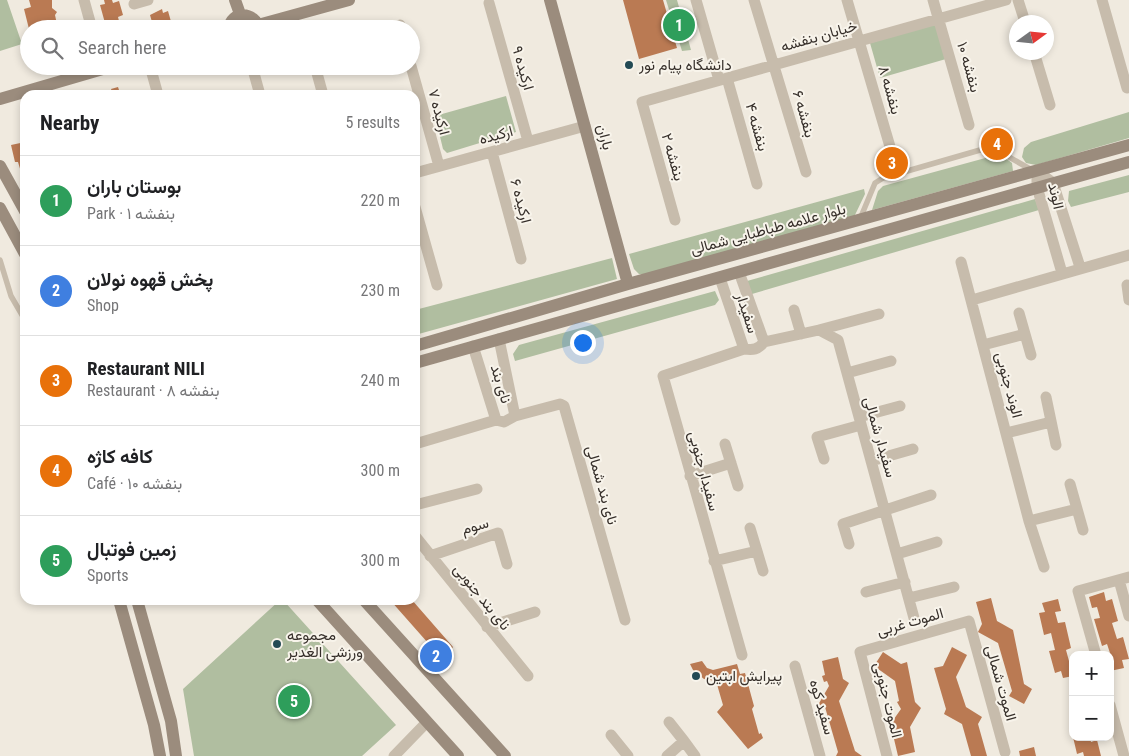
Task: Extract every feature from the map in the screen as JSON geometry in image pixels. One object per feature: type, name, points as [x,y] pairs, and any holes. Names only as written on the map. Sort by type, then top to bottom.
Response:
[{"type":"main road","points":[[235,0],[240,14]]},
{"type":"main road","points":[[282,20],[349,0]]},
{"type":"main road","name":"باران","points":[[550,0],[628,284]]},
{"type":"main road","points":[[232,20],[240,14],[249,15],[253,20]]},
{"type":"main road","points":[[27,90],[79,75]]},
{"type":"main road","points":[[0,98],[20,92]]},
{"type":"main road","name":"بلوار علامه طباطبایی شمالی","points":[[420,345],[628,284],[1129,145]]},
{"type":"main road","points":[[420,361],[1129,162]]},
{"type":"main road","points":[[0,166],[20,198]]},
{"type":"main road","points":[[0,208],[20,245]]},
{"type":"main road","points":[[120,605],[154,725],[160,756]]},
{"type":"main road","points":[[137,605],[171,721],[176,756]]},
{"type":"main road","points":[[322,605],[459,756]]},
{"type":"main road","points":[[369,605],[505,756]]},
{"type":"main road","points":[[474,721],[490,748],[490,756]]},
{"type":"street","points":[[84,0],[90,20]]},
{"type":"street","points":[[134,4],[148,0]]},
{"type":"street","name":"بنفشه ۴","points":[[696,0],[757,184]]},
{"type":"street","name":"بنفشه ۶","points":[[754,0],[806,172]]},
{"type":"street","name":"بنفشه ۸","points":[[847,0],[891,150]]},
{"type":"street","name":"بنفشه ۱۰","points":[[933,0],[969,125]]},
{"type":"street","name":"خیابان بنفشه","points":[[642,102],[1006,0]]},
{"type":"street","points":[[1018,0],[1022,15]]},
{"type":"street","points":[[1102,0],[1127,88]]},
{"type":"street","name":"ارکیده ۹","points":[[489,3],[528,142]]},
{"type":"street","points":[[1036,60],[1050,105]]},
{"type":"street","points":[[152,75],[157,90]]},
{"type":"street","points":[[254,75],[259,90]]},
{"type":"street","points":[[317,75],[322,90]]},
{"type":"street","name":"ارکیده ۷","points":[[414,75],[418,90]]},
{"type":"street","name":"ارکیده ۷","points":[[420,98],[439,166]]},
{"type":"street","name":"بنفشه ۲","points":[[642,102],[675,220]]},
{"type":"street","name":"ارکیده","points":[[420,172],[585,126]]},
{"type":"street","name":"ارکیده ۶","points":[[492,152],[521,259]]},
{"type":"street","name":"الوند","points":[[1037,171],[1053,183],[1080,267]]},
{"type":"street","name":"الوند","points":[[1037,171],[1037,187],[1062,273]]},
{"type":"street","points":[[420,224],[437,284]]},
{"type":"street","points":[[972,300],[1080,267],[1129,255]]},
{"type":"street","name":"الوند جنوبی","points":[[961,262],[1028,521],[1044,567]]},
{"type":"street","name":"سفیدار","points":[[720,278],[744,349],[752,350],[760,347],[764,342],[739,272]]},
{"type":"street","points":[[1127,285],[1129,300]]},
{"type":"street","points":[[794,310],[802,334]]},
{"type":"street","points":[[1019,313],[1031,355]]},
{"type":"street","points":[[764,342],[879,314]]},
{"type":"street","name":"سفیدار شمالی","points":[[819,330],[838,340],[914,618]]},
{"type":"street","points":[[983,345],[1025,334]]},
{"type":"street","name":"نای بند","points":[[473,346],[496,420],[504,422],[515,416],[499,339]]},
{"type":"street","name":"سفیدار جنوبی","points":[[742,655],[714,562],[663,376],[744,349]]},
{"type":"street","points":[[847,373],[891,361]]},
{"type":"street","points":[[1046,397],[1056,444]]},
{"type":"street","name":"نای بند شمالی","points":[[515,416],[560,404],[564,406],[625,620]]},
{"type":"street","points":[[824,459],[817,437],[900,406]]},
{"type":"street","points":[[420,443],[496,420]]},
{"type":"street","points":[[1006,433],[1051,422]]},
{"type":"street","points":[[725,444],[738,486]]},
{"type":"street","points":[[871,461],[913,449]]},
{"type":"street","points":[[690,476],[731,463]]},
{"type":"street","points":[[1070,484],[1082,530]]},
{"type":"street","points":[[420,504],[477,489]]},
{"type":"street","points":[[849,544],[843,524],[884,508],[931,495]]},
{"type":"street","points":[[1028,521],[1077,510]]},
{"type":"street","points":[[750,528],[763,571]]},
{"type":"street","name":"سوم","points":[[430,556],[498,534],[507,564]]},
{"type":"street","points":[[897,554],[937,542]]},
{"type":"street","name":"نای بند جنوبی","points":[[420,543],[528,676]]},
{"type":"street","points":[[714,562],[757,551]]},
{"type":"street","points":[[1095,651],[1078,591],[1124,578],[1129,616]]},
{"type":"street","points":[[866,592],[905,582]]},
{"type":"street","points":[[909,598],[954,587]]},
{"type":"street","points":[[487,627],[535,612]]},
{"type":"street","name":"الموت غربی","points":[[860,652],[969,621]]},
{"type":"street","name":"الموت شمالی","points":[[969,621],[1005,752]]},
{"type":"street","name":"الموت جنوبی","points":[[860,652],[887,756]]},
{"type":"street","name":"سفید کوه","points":[[795,666],[820,756]]},
{"type":"street","points":[[1114,720],[1124,756]]},
{"type":"street","points":[[394,756],[427,722]]},
{"type":"street","points":[[669,722],[695,756]]},
{"type":"street","points":[[611,735],[628,756]]},
{"type":"street","points":[[667,756],[684,741]]},
{"type":"lane","points":[[859,221],[875,183],[883,178],[987,148],[1001,152],[1025,168],[1037,171]]},
{"type":"lane","points":[[0,260],[11,296],[20,311]]},
{"type":"green space","points":[[0,0],[7,0],[20,38],[20,45],[0,51]]},
{"type":"green space","points":[[666,0],[677,0],[691,50],[682,51]]},
{"type":"green space","points":[[936,24],[946,59],[880,78],[870,43]]},
{"type":"green space","points":[[506,96],[516,132],[447,153],[443,149],[435,116]]},
{"type":"green space","points":[[1129,112],[1129,138],[1036,165],[1026,163],[1022,157],[1024,148],[1031,142]]},
{"type":"green space","points":[[1000,154],[1012,163],[1013,171],[872,210],[878,191],[883,186]]},
{"type":"green space","points":[[1129,175],[1129,192],[1071,207],[1068,201],[1069,191]]},
{"type":"green space","points":[[864,189],[865,194],[854,217],[647,275],[639,274],[634,269],[629,254]]},
{"type":"green space","points":[[1035,199],[1039,210],[752,294],[747,281]]},
{"type":"green space","points":[[612,258],[617,279],[420,334],[420,309]]},
{"type":"green space","points":[[715,291],[719,300],[715,305],[515,361],[513,354],[519,345]]},
{"type":"green space","name":"مجموعه ورزشی الغدیر","points":[[275,605],[288,605],[396,725],[362,756],[194,756],[183,689]]},
{"type":"building","points":[[29,0],[52,0],[52,8],[57,12],[55,15],[56,20],[27,20],[24,9],[31,7]]},
{"type":"building","points":[[104,0],[112,0],[113,3],[119,1],[123,15],[118,17],[119,20],[104,20],[100,5],[105,4]]},
{"type":"building","points":[[623,0],[663,0],[677,48],[639,59]]},
{"type":"building","points":[[162,9],[163,13],[168,11],[171,20],[151,20],[150,15]]},
{"type":"building","points":[[20,143],[20,169],[18,162],[15,162],[11,145]]},
{"type":"building","points":[[1104,592],[1106,601],[1112,599],[1118,621],[1112,623],[1117,639],[1123,637],[1129,659],[1122,660],[1124,668],[1114,670],[1114,651],[1109,651],[1107,644],[1102,646],[1094,619],[1100,618],[1097,607],[1092,608],[1089,597]]},
{"type":"building","points":[[991,598],[997,621],[1013,630],[1024,684],[1032,689],[1024,704],[1009,696],[1012,691],[998,643],[978,632],[982,624],[976,602]]},
{"type":"building","points":[[1058,599],[1061,611],[1055,612],[1058,623],[1065,622],[1071,648],[1066,650],[1069,661],[1069,677],[1063,678],[1061,671],[1055,673],[1049,651],[1055,650],[1051,633],[1044,635],[1039,613],[1045,612],[1042,603]]},
{"type":"building","points":[[394,605],[416,605],[453,647],[443,660]]},
{"type":"building","points":[[952,647],[967,655],[956,677],[966,707],[982,717],[978,724],[987,756],[971,756],[962,724],[944,714],[946,709],[934,668],[943,666]]},
{"type":"building","points":[[883,652],[901,664],[907,662],[915,702],[921,708],[910,727],[915,752],[898,756],[894,739],[897,738],[895,730],[889,726],[901,709],[897,702],[899,701],[895,681],[874,666]]},
{"type":"building","points":[[838,657],[843,679],[849,683],[839,701],[855,751],[862,756],[836,756],[838,752],[825,707],[818,705],[829,686],[827,681],[824,682],[822,676],[825,675],[822,661]]},
{"type":"building","points":[[702,661],[707,668],[713,670],[737,664],[740,674],[745,673],[754,706],[752,709],[759,734],[761,733],[763,738],[748,749],[717,712],[723,705],[716,681],[704,679],[693,670],[690,664]]},
{"type":"building","points":[[1074,741],[1097,741],[1101,756],[1084,756],[1083,752],[1077,754]]},
{"type":"building","points":[[1034,747],[1036,756],[1020,756],[1019,751]]},
{"type":"place","name":"بوستان باران","points":[[679,25]]},
{"type":"place","name":"دانشگاه پیام نور","points":[[629,65]]},
{"type":"place","name":"کافه کاژه","points":[[997,144]]},
{"type":"place","name":"Restaurant NILI","points":[[892,163]]},
{"type":"place","name":"مجموعه ورزشی الغدیر","points":[[277,644]]},
{"type":"place","name":"پخش قهوه نولان","points":[[436,656]]},
{"type":"place","name":"پیرایش ابتین","points":[[696,676]]},
{"type":"place","name":"زمین فوتبال","points":[[294,701]]}]
